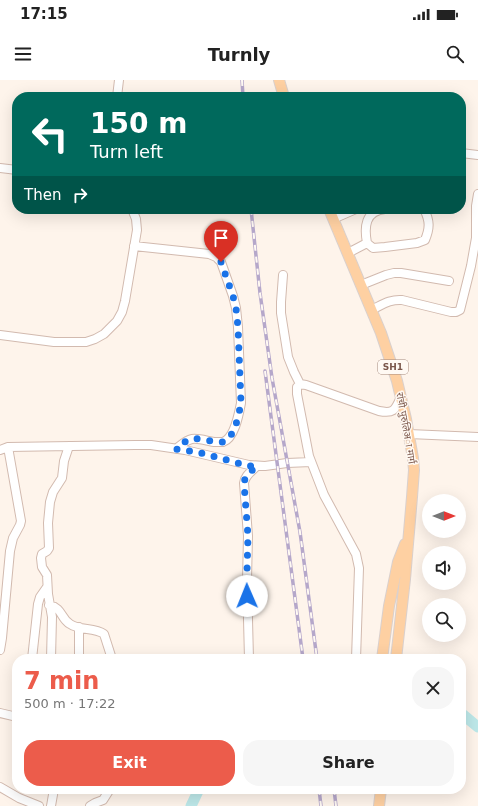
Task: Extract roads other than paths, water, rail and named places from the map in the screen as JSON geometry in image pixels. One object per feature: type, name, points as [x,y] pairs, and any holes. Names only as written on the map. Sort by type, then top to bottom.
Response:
[{"type":"main road","points":[[279,80],[283,92]]},
{"type":"main road","name":"रांची पुरुलिअा मार्ग","points":[[331,214],[381,333],[397,381],[413,458],[414,470],[409,535],[397,654]]},
{"type":"main road","name":"SH1","points":[[383,654],[389,606],[398,562],[409,535]]},
{"type":"main road","points":[[379,806],[380,794]]},
{"type":"street","points":[[117,92],[118,80]]},
{"type":"street","points":[[466,153],[478,155]]},
{"type":"street","points":[[0,168],[12,169]]},
{"type":"street","points":[[371,310],[395,299],[456,312],[460,310],[475,267],[477,238],[476,206],[478,194]]},
{"type":"street","points":[[0,336],[54,342],[86,342],[104,334],[117,321],[126,301],[137,230],[134,214]]},
{"type":"street","points":[[333,219],[344,214]]},
{"type":"street","points":[[371,214],[366,223],[365,233],[367,243],[373,248],[417,243],[425,240],[429,229],[427,214]]},
{"type":"street","points":[[348,253],[367,243]]},
{"type":"street","points":[[134,246],[209,254],[216,257],[221,262],[236,308],[241,403],[234,429],[230,437],[224,442],[191,439],[176,449]]},
{"type":"street","points":[[361,285],[394,273],[449,281]]},
{"type":"street","points":[[283,275],[281,302],[282,321],[288,357],[300,384]]},
{"type":"street","points":[[300,384],[306,384],[387,413],[393,412],[396,409],[401,398]]},
{"type":"street","points":[[300,384],[297,387],[297,394],[309,456],[324,495],[351,543],[358,561],[356,654]]},
{"type":"street","points":[[409,434],[478,437]]},
{"type":"street","points":[[0,650],[10,551],[13,538],[21,521],[4,448],[151,445],[197,452],[249,466],[311,462]]},
{"type":"street","points":[[50,654],[52,621],[47,587],[47,576],[42,568],[41,558],[42,554],[49,548],[48,523],[50,502],[53,492],[62,478],[64,461],[69,446]]},
{"type":"street","points":[[249,654],[247,580],[248,536],[244,479],[257,466]]},
{"type":"street","points":[[33,654],[38,604],[47,587]]},
{"type":"street","points":[[49,605],[58,608],[68,623],[74,627],[102,632],[110,654]]},
{"type":"street","points":[[79,627],[79,654]]},
{"type":"street","points":[[0,713],[12,716]]},
{"type":"street","points":[[0,786],[18,798],[39,806]]},
{"type":"street","points":[[51,806],[53,794]]},
{"type":"street","points":[[90,806],[103,800],[107,794]]},
{"type":"waterway","points":[[466,717],[478,727]]},
{"type":"waterway","points":[[191,806],[197,794]]},
{"type":"railway","points":[[242,80],[243,92]]},
{"type":"railway","points":[[252,214],[260,293],[272,378],[300,532],[316,654]]},
{"type":"railway","points":[[265,371],[302,654]]},
{"type":"railway","points":[[320,794],[321,806]]},
{"type":"railway","points":[[335,794],[336,806]]}]
